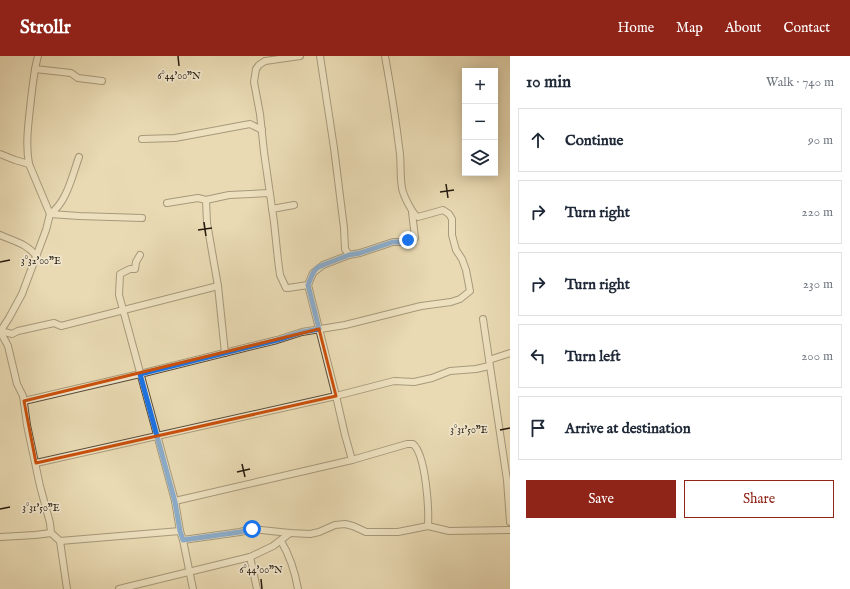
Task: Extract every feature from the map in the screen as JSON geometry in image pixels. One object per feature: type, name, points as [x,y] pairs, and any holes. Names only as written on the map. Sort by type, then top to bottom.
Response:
[{"type":"street","points":[[38,56],[35,69],[27,141],[29,164],[50,214]]},
{"type":"street","points":[[300,56],[265,61],[256,69],[254,82],[260,114],[280,275],[286,288],[308,285]]},
{"type":"street","points":[[320,56],[344,222],[345,249],[349,255]]},
{"type":"street","points":[[352,460],[308,285],[313,273],[317,268],[323,265],[349,255],[393,242],[404,242],[415,238],[412,212],[402,190],[395,114],[385,56]]},
{"type":"street","points":[[35,69],[71,73],[78,78],[102,81]]},
{"type":"street","points":[[142,139],[176,138],[250,124],[262,130]]},
{"type":"street","points":[[0,154],[29,164]]},
{"type":"street","points":[[0,331],[22,294],[46,230],[50,214],[62,200],[79,157]]},
{"type":"street","points":[[167,203],[198,198],[206,200],[229,195],[269,193],[270,195]]},
{"type":"street","points":[[206,200],[207,223],[218,286],[225,353]]},
{"type":"street","points":[[272,209],[294,205]]},
{"type":"street","points":[[24,401],[225,353],[302,332],[345,325],[421,306],[451,302],[460,299],[470,290],[464,264],[456,250],[452,235],[452,219],[449,214],[443,210],[418,217],[412,212]]},
{"type":"street","points":[[50,214],[142,218]]},
{"type":"street","points":[[0,234],[24,245],[36,256]]},
{"type":"street","points":[[140,255],[136,262],[135,269],[130,269],[120,274],[119,295],[175,502],[180,531],[191,572],[193,589]]},
{"type":"street","points":[[0,331],[12,334],[18,331],[54,323],[61,326],[218,286]]},
{"type":"street","points":[[483,319],[508,480],[510,522]]},
{"type":"street","points":[[0,331],[8,346],[17,384],[24,401],[27,425],[51,533],[60,541],[67,589]]},
{"type":"street","points":[[36,463],[336,396],[394,381],[414,382],[432,378],[450,371],[476,369],[510,353]]},
{"type":"street","points":[[175,502],[352,460],[407,444],[416,446],[420,454],[427,484],[428,526]]},
{"type":"street","points":[[183,540],[252,529],[290,534],[310,534],[335,525],[345,524],[366,532],[398,532],[428,526],[449,531],[510,530]]},
{"type":"street","points":[[60,541],[180,531]]},
{"type":"street","points":[[0,536],[51,533]]},
{"type":"street","points":[[119,589],[250,557],[273,546],[290,534]]},
{"type":"street","points":[[280,541],[288,552],[298,589]]},
{"type":"street","points":[[250,557],[257,589]]},
{"type":"highlighted area","points":[[319,329],[336,396],[36,463],[24,401]]},
{"type":"route","points":[[252,529],[183,540],[175,502],[140,374],[277,340],[302,332],[319,329],[308,285],[317,268],[349,255],[393,242],[404,242],[408,240]]}]
